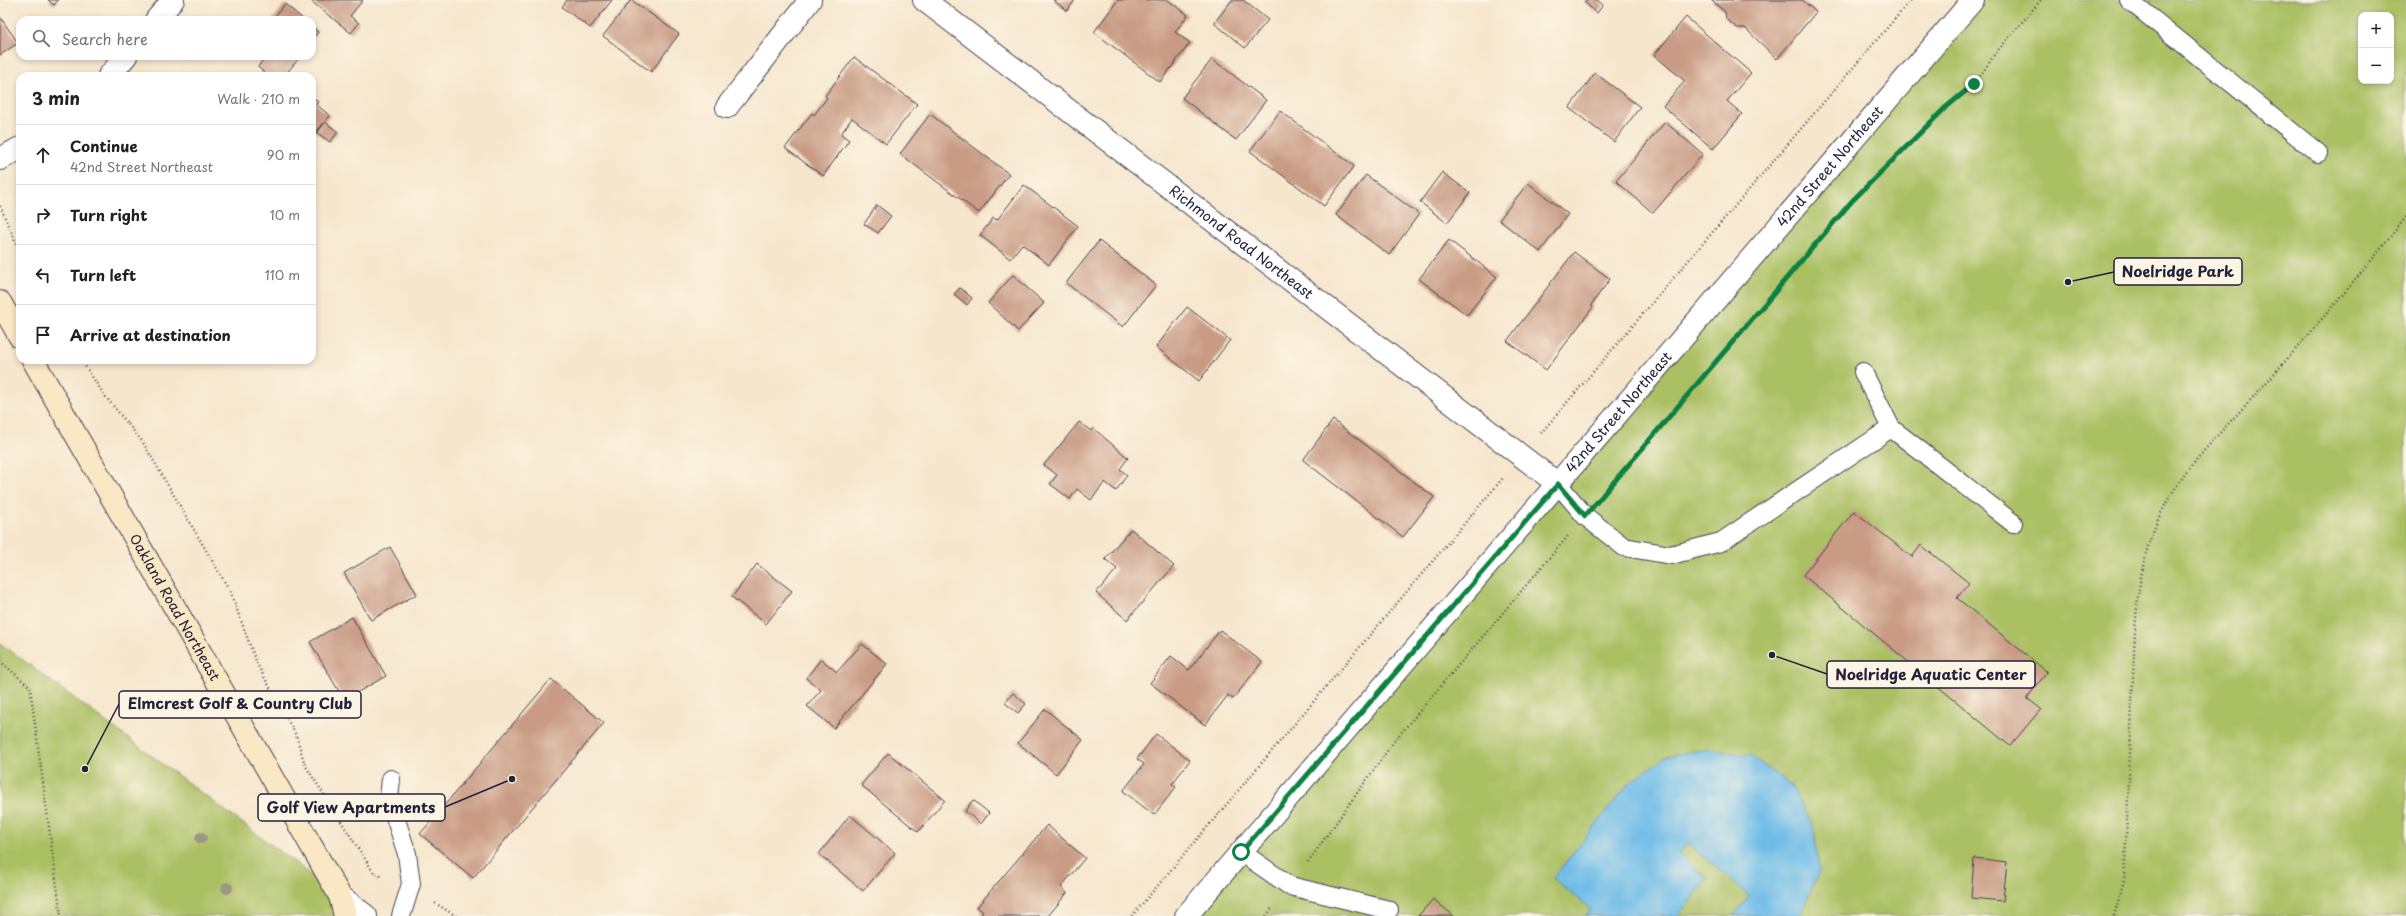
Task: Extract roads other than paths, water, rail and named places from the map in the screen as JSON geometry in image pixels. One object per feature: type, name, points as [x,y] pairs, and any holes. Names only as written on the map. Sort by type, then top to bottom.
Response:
[{"type":"main road","points":[[0,302],[16,330]]},
{"type":"main road","name":"Oakland Road Northeast","points":[[35,364],[343,906]]},
{"type":"street","points":[[159,16],[173,0]]},
{"type":"street","points":[[727,107],[810,0]]},
{"type":"street","name":"Richmond Road Northeast","points":[[924,0],[1558,484]]},
{"type":"street","name":"42nd Street Northeast","points":[[1186,916],[1973,0]]},
{"type":"street","points":[[112,72],[123,60]]},
{"type":"street","points":[[0,159],[16,150]]},
{"type":"street","points":[[343,906],[366,916]]},
{"type":"lane","points":[[2129,0],[2318,153]]},
{"type":"lane","points":[[1863,372],[1891,428],[2013,523]]},
{"type":"lane","points":[[1558,484],[1585,516],[1624,548],[1671,555],[1721,542],[1891,428]]},
{"type":"lane","points":[[391,780],[389,798],[407,854],[411,884],[401,916]]},
{"type":"lane","points":[[1241,852],[1290,886],[1389,910]]},
{"type":"water","points":[[1709,749],[1751,756],[1791,786],[1814,827],[1819,872],[1800,916],[1733,916],[1749,896],[1688,843],[1679,853],[1708,879],[1678,916],[1586,916],[1591,910],[1553,878],[1630,782],[1667,756]]},
{"type":"place","name":"Noelridge Park","points":[[2068,282]]},
{"type":"place","name":"Noelridge Aquatic Center","points":[[1772,655]]},
{"type":"place","name":"Elmcrest Golf & Country Club","points":[[85,769]]},
{"type":"place","name":"Golf View Apartments","points":[[512,779]]}]
